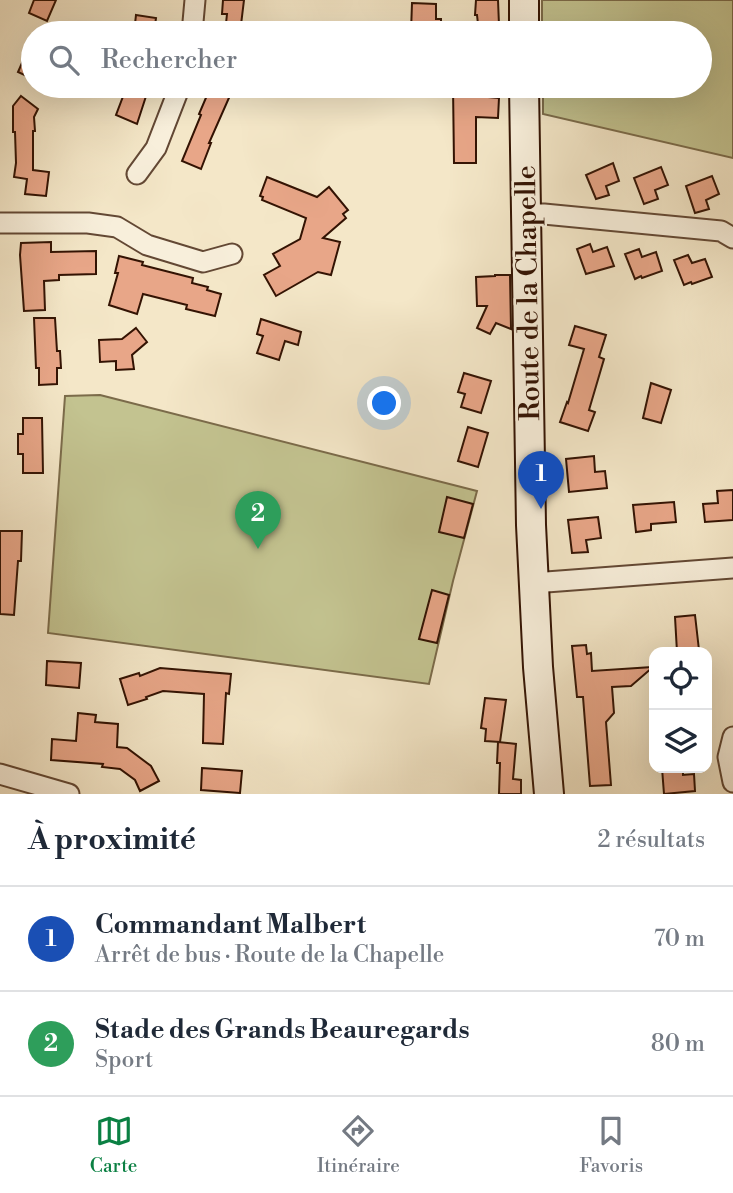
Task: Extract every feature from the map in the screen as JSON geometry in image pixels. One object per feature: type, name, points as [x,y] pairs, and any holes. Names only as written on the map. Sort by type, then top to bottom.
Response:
[{"type":"main road","points":[[524,0],[524,21]]},
{"type":"main road","name":"Route de la Chapelle","points":[[524,98],[533,583],[550,794]]},
{"type":"street","points":[[193,21],[195,0]]},
{"type":"street","points":[[137,174],[156,148],[175,98]]},
{"type":"street","points":[[526,214],[721,231],[733,238]]},
{"type":"street","points":[[0,223],[88,223],[117,227],[147,245],[203,262],[232,254]]},
{"type":"street","points":[[533,583],[733,568]]},
{"type":"street","points":[[733,737],[728,757],[733,782]]},
{"type":"street","points":[[0,774],[69,794]]},
{"type":"green space","points":[[542,0],[733,0],[733,158],[543,114],[543,98],[712,98],[712,21],[542,21]]},
{"type":"green space","points":[[100,395],[477,491],[429,684],[48,633],[65,396]]},
{"type":"building","points":[[34,0],[56,0],[47,21],[29,13]]},
{"type":"building","points":[[223,0],[244,0],[241,21],[226,21],[227,14],[222,14]]},
{"type":"building","points":[[476,0],[498,0],[499,21],[478,21],[475,15]]},
{"type":"building","points":[[412,3],[436,4],[436,19],[441,21],[411,21]]},
{"type":"building","points":[[136,15],[156,18],[156,21],[135,21]]},
{"type":"building","points":[[21,96],[38,109],[34,117],[33,170],[49,172],[46,196],[25,194],[27,179],[14,177],[16,163],[13,106]]},
{"type":"building","points":[[122,98],[145,98],[137,124],[116,115]]},
{"type":"building","points":[[206,98],[229,98],[201,169],[182,161],[201,115],[199,114]]},
{"type":"building","points":[[453,98],[499,98],[498,118],[476,117],[476,163],[454,163]]},
{"type":"building","points":[[613,163],[619,181],[606,186],[609,195],[596,199],[586,175]]},
{"type":"building","points":[[661,167],[668,185],[655,190],[658,199],[644,204],[634,178]]},
{"type":"building","points":[[712,176],[719,194],[706,200],[709,209],[695,213],[686,186]]},
{"type":"building","points":[[267,177],[317,197],[329,187],[348,210],[343,214],[346,218],[323,238],[340,242],[331,275],[318,272],[276,296],[264,275],[280,266],[273,254],[300,239],[306,218],[262,200],[263,197],[260,196]]},
{"type":"building","points":[[51,242],[51,252],[96,251],[96,274],[59,275],[59,280],[44,281],[45,310],[24,311],[21,243]]},
{"type":"building","points":[[590,244],[593,252],[607,247],[614,266],[586,274],[577,249]]},
{"type":"building","points":[[639,249],[642,257],[656,252],[662,271],[635,279],[625,254]]},
{"type":"building","points":[[688,255],[692,263],[705,259],[712,277],[684,285],[674,260]]},
{"type":"building","points":[[119,256],[193,278],[192,283],[221,294],[215,316],[186,309],[187,305],[143,294],[137,314],[109,305],[118,273],[115,273]]},
{"type":"building","points":[[510,275],[511,329],[496,323],[490,334],[477,328],[487,306],[477,306],[476,277]]},
{"type":"building","points":[[34,318],[55,318],[61,368],[57,368],[57,384],[39,385]]},
{"type":"building","points":[[261,319],[301,332],[298,345],[285,341],[279,360],[257,353],[263,336],[257,334]]},
{"type":"building","points":[[575,326],[606,335],[599,357],[604,359],[589,410],[595,412],[588,431],[560,422],[584,349],[569,345]]},
{"type":"building","points":[[136,328],[147,342],[132,355],[134,369],[116,370],[116,361],[100,362],[99,340],[122,339]]},
{"type":"building","points":[[464,373],[491,381],[481,413],[461,407],[465,394],[458,392]]},
{"type":"building","points":[[651,383],[671,390],[661,423],[643,418]]},
{"type":"building","points":[[23,418],[42,418],[43,473],[23,473],[23,454],[18,454],[18,434],[23,434]]},
{"type":"building","points":[[468,427],[488,433],[478,467],[458,461]]},
{"type":"building","points":[[594,456],[595,472],[605,471],[607,488],[569,492],[566,459]]},
{"type":"building","points":[[733,490],[733,520],[705,522],[703,504],[718,503],[717,491]]},
{"type":"building","points":[[447,497],[473,504],[464,538],[439,532]]},
{"type":"building","points":[[674,502],[676,522],[651,524],[651,530],[636,532],[633,505]]},
{"type":"building","points":[[598,517],[601,538],[586,540],[588,552],[572,553],[568,520]]},
{"type":"building","points":[[0,531],[22,531],[14,615],[0,614]]},
{"type":"building","points":[[432,590],[449,595],[437,643],[419,639]]},
{"type":"building","points":[[695,615],[699,647],[677,647],[675,617]]},
{"type":"building","points":[[586,645],[587,654],[591,653],[592,671],[649,667],[649,670],[631,686],[612,687],[614,713],[606,722],[611,785],[590,786],[583,697],[577,697],[572,646]]},
{"type":"building","points":[[47,661],[81,663],[79,688],[46,685]]},
{"type":"building","points":[[160,668],[231,674],[229,694],[226,693],[223,744],[203,743],[204,694],[163,691],[128,705],[120,679],[139,673],[140,676]]},
{"type":"building","points":[[485,698],[506,700],[500,742],[485,741],[486,729],[481,728]]},
{"type":"building","points":[[78,713],[96,715],[95,722],[118,724],[117,747],[127,748],[151,766],[159,781],[140,791],[135,780],[120,769],[102,767],[103,764],[51,760],[52,739],[76,741]]},
{"type":"building","points":[[498,742],[516,744],[513,779],[521,780],[521,794],[499,794]]},
{"type":"building","points":[[202,768],[242,771],[240,793],[201,790]]},
{"type":"building","points":[[662,773],[694,774],[695,791],[664,794]]},
{"type":"place","name":"Commandant Malbert","points":[[541,509]]},
{"type":"place","name":"Stade des Grands Beauregards","points":[[258,549]]}]
